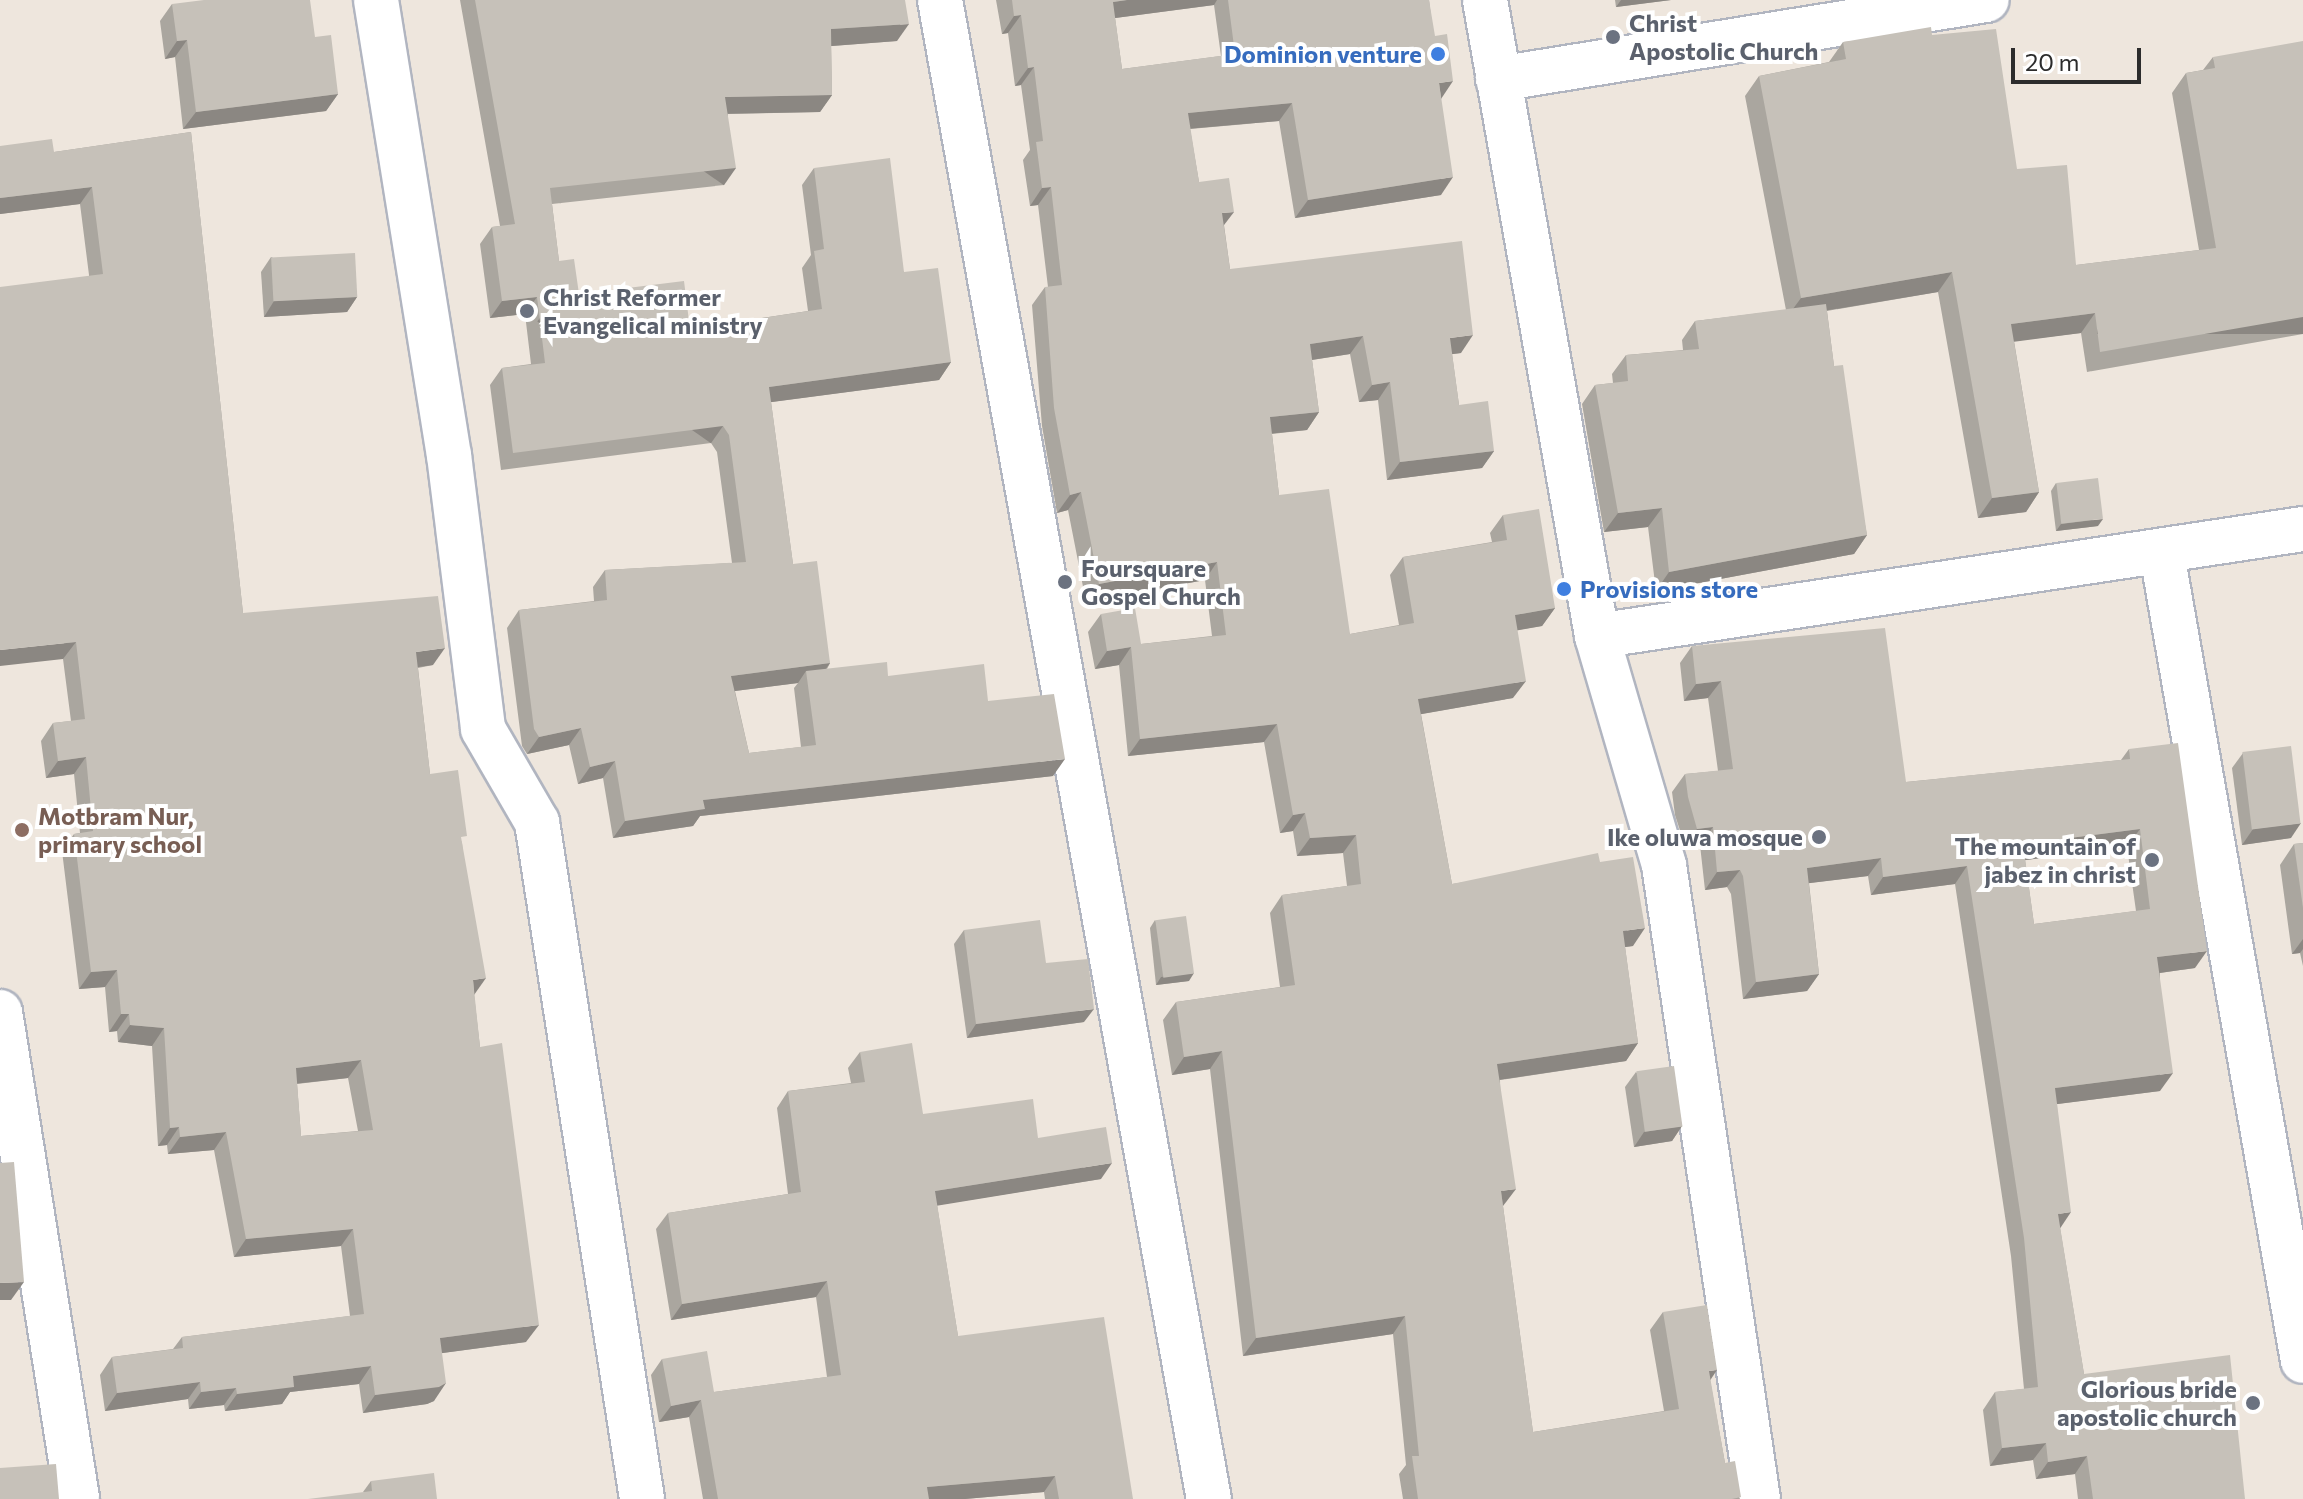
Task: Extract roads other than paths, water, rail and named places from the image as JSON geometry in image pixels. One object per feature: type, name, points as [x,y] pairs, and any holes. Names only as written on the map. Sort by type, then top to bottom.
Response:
[{"type":"street","points":[[376,0],[449,455],[483,729],[537,822],[642,1499]]},
{"type":"street","points":[[940,0],[1209,1499]]},
{"type":"street","points":[[1485,0],[1597,636],[1664,865],[1758,1499]]},
{"type":"street","points":[[1498,79],[1987,0]]},
{"type":"street","points":[[1597,636],[2162,554],[2303,529]]},
{"type":"street","points":[[2162,554],[2303,1361]]},
{"type":"street","points":[[0,1012],[77,1499]]},
{"type":"place","name":"Christ Apostolic Church","points":[[1613,37]]},
{"type":"place","name":"Dominion venture","points":[[1438,54]]},
{"type":"place","name":"Christ Reformer Evangelical ministry","points":[[527,311]]},
{"type":"place","name":"Foursquare Gospel Church","points":[[1065,582]]},
{"type":"place","name":"Provisions store","points":[[1564,589]]},
{"type":"place","name":"Motbram Nur, primary school","points":[[22,830]]},
{"type":"place","name":"Ike oluwa mosque","points":[[1819,837]]},
{"type":"place","name":"The mountain of jabez in christ","points":[[2152,860]]},
{"type":"place","name":"Glorious bride apostolic church","points":[[2253,1403]]}]
